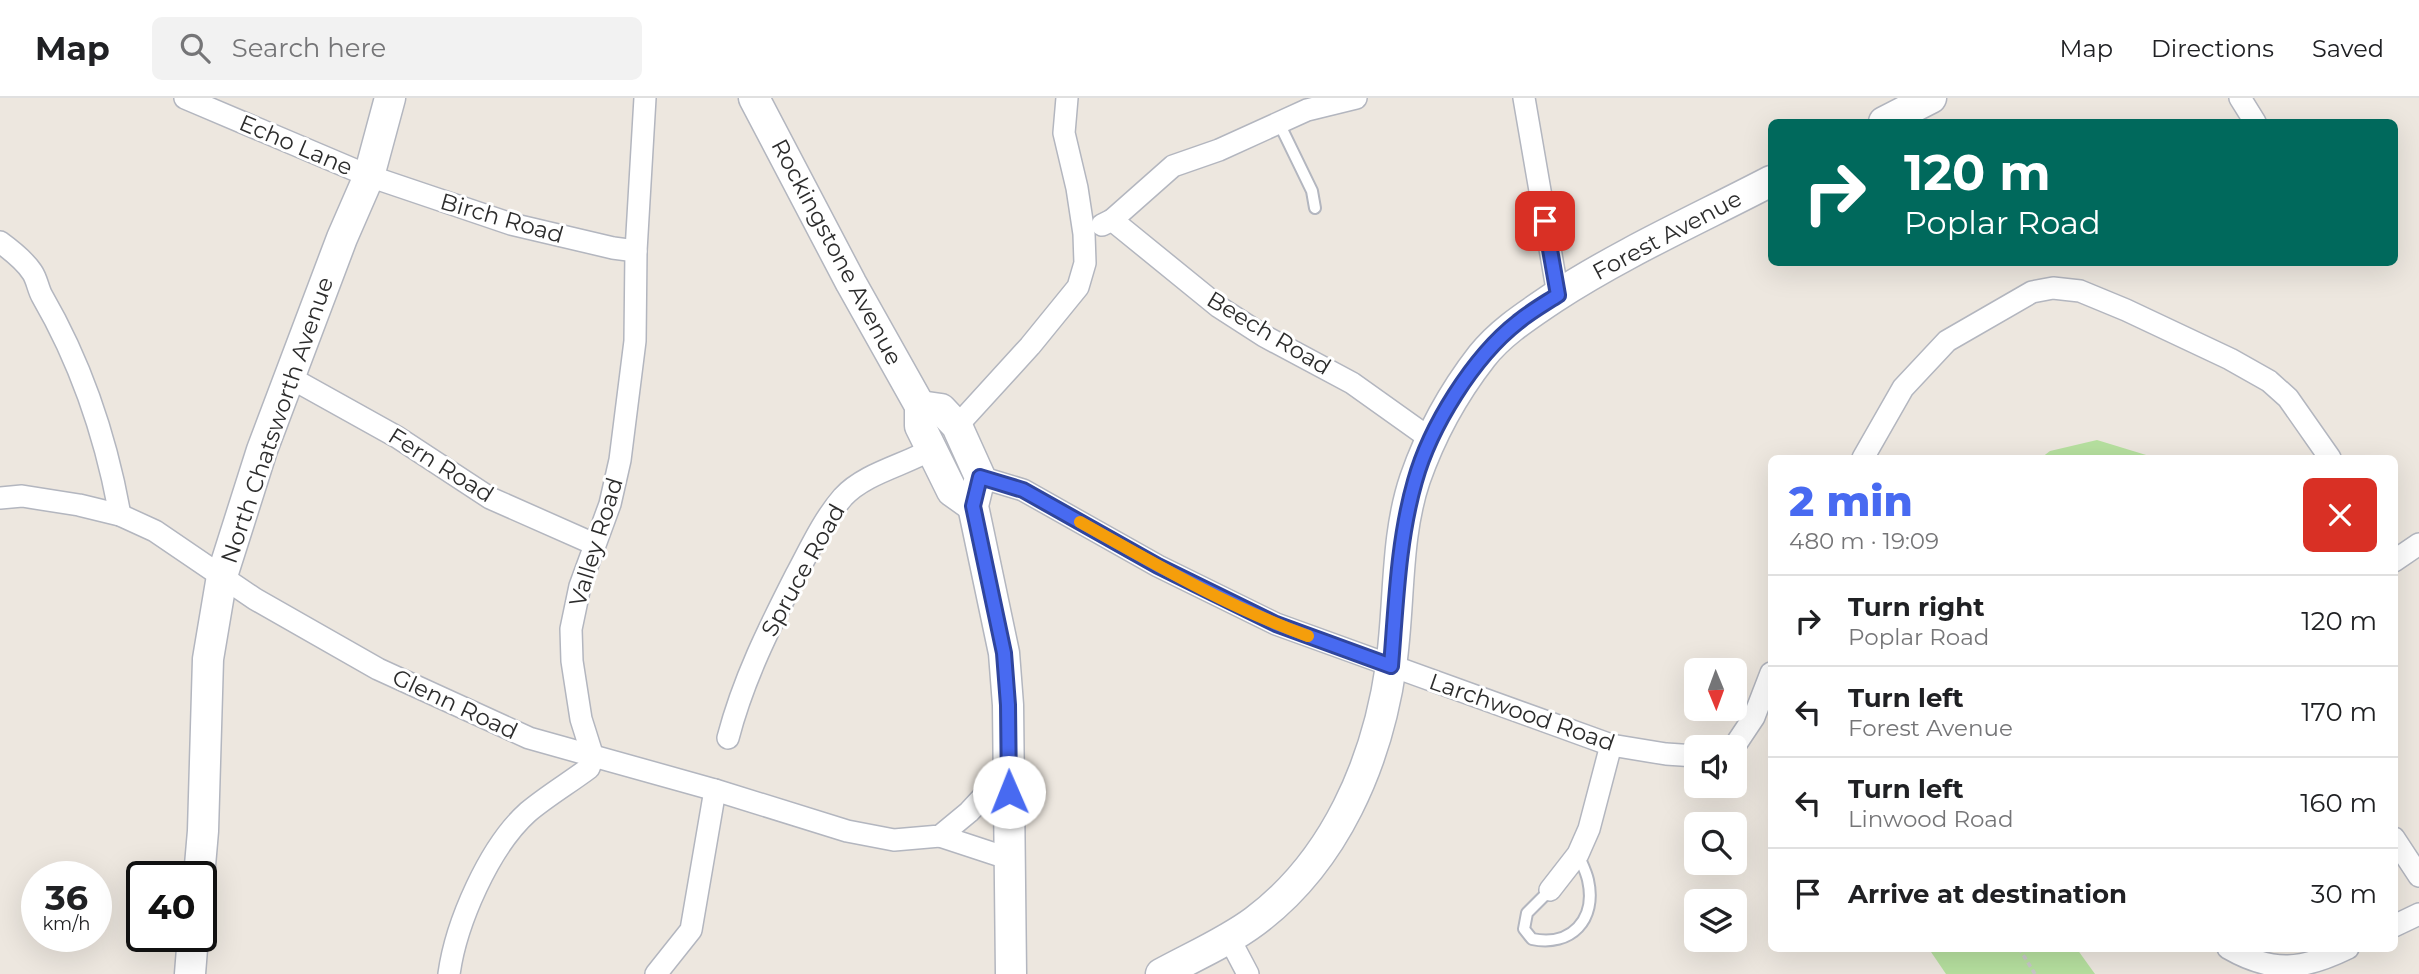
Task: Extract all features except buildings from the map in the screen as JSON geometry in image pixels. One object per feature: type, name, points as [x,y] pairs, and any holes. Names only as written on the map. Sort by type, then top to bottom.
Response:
[{"type":"street","name":"Echo Lane","points":[[185,98],[369,176]]},
{"type":"street","name":"North Chatsworth Avenue","points":[[200,861],[208,659],[222,576],[262,450],[342,238],[369,176],[390,98]]},
{"type":"street","name":"Valley Road","points":[[593,757],[581,719],[572,661],[571,629],[580,586],[610,504],[621,460],[635,341],[636,251],[645,98]]},
{"type":"street","name":"Rockingstone Avenue","points":[[754,98],[920,406],[920,426],[952,491],[973,506]]},
{"type":"street","points":[[957,426],[1030,346],[1078,287],[1085,263],[1084,234],[1064,133],[1067,98]]},
{"type":"street","points":[[1084,234],[1112,220],[1172,166],[1219,150],[1307,110],[1356,98]]},
{"type":"street","points":[[1524,98],[1558,295]]},
{"type":"street","points":[[2240,98],[2253,119]]},
{"type":"street","points":[[1888,119],[1914,102]]},
{"type":"street","name":"Birch Road","points":[[369,176],[511,224],[636,251]]},
{"type":"street","name":"Forest Avenue","points":[[1161,974],[1254,921],[1296,883],[1343,822],[1374,736],[1391,666],[1401,549],[1415,480],[1432,440],[1460,387],[1484,353],[1518,322],[1590,275],[1768,183]]},
{"type":"street","name":"Beech Road","points":[[1112,220],[1219,307],[1264,336],[1352,383],[1432,440]]},
{"type":"street","points":[[0,242],[33,272],[39,290],[68,341],[94,407],[110,460],[120,515]]},
{"type":"street","points":[[1865,455],[1903,388],[1947,341],[2032,292],[2053,288],[2080,291],[2126,310],[2269,381],[2288,398],[2328,455]]},
{"type":"street","name":"Fern Road","points":[[291,378],[397,436],[490,498],[594,544]]},
{"type":"street","points":[[920,406],[941,409],[957,426],[980,477],[973,506],[1004,653],[1008,705],[1011,974]]},
{"type":"street","name":"Spruce Road","points":[[728,738],[739,696],[761,644],[817,535],[844,496],[876,475],[932,449]]},
{"type":"street","name":"Larchwood Road","points":[[980,477],[1023,490],[1158,566],[1276,624],[1611,745],[1684,755]]},
{"type":"street","name":"Glenn Road","points":[[0,498],[22,496],[120,515],[155,531],[255,599],[379,669],[529,738],[715,790],[847,831],[894,840],[940,836],[1010,859]]},
{"type":"street","points":[[2398,558],[2419,544]]},
{"type":"street","points":[[1742,735],[1754,717],[1768,681]]},
{"type":"street","points":[[1550,890],[1578,854],[1589,829],[1611,745]]},
{"type":"street","points":[[449,974],[469,903],[492,860],[527,813],[589,768],[593,757]]},
{"type":"street","points":[[940,836],[969,812],[1008,770]]},
{"type":"street","points":[[656,974],[691,930],[715,790]]},
{"type":"street","points":[[2398,844],[2419,876]]},
{"type":"street","points":[[2398,924],[2419,914]]},
{"type":"street","points":[[1228,936],[1248,974]]},
{"type":"street","points":[[190,974],[192,952]]},
{"type":"street","points":[[2235,952],[2250,961],[2293,968],[2319,963],[2340,952]]},
{"type":"lane","points":[[1279,123],[1312,191],[1315,208]]},
{"type":"lane","points":[[1550,890],[1527,913],[1524,929],[1532,939],[1551,943],[1568,937],[1583,922],[1590,901],[1588,881],[1578,854]]},
{"type":"path","points":[[2021,952],[2035,974]]},
{"type":"green space","points":[[2097,440],[2146,455],[2045,455],[2050,451]]},
{"type":"green space","points":[[1931,952],[2079,952],[2095,974],[1946,974]]},
{"type":"slow traffic","points":[[1080,522],[1158,566],[1276,624],[1308,636]]},
{"type":"route","points":[[1009,792],[1008,705],[1004,653],[973,506],[980,477],[1023,490],[1158,566],[1276,624],[1391,666],[1401,549],[1415,480],[1432,440],[1460,387],[1484,353],[1518,322],[1558,295],[1545,221]]}]
